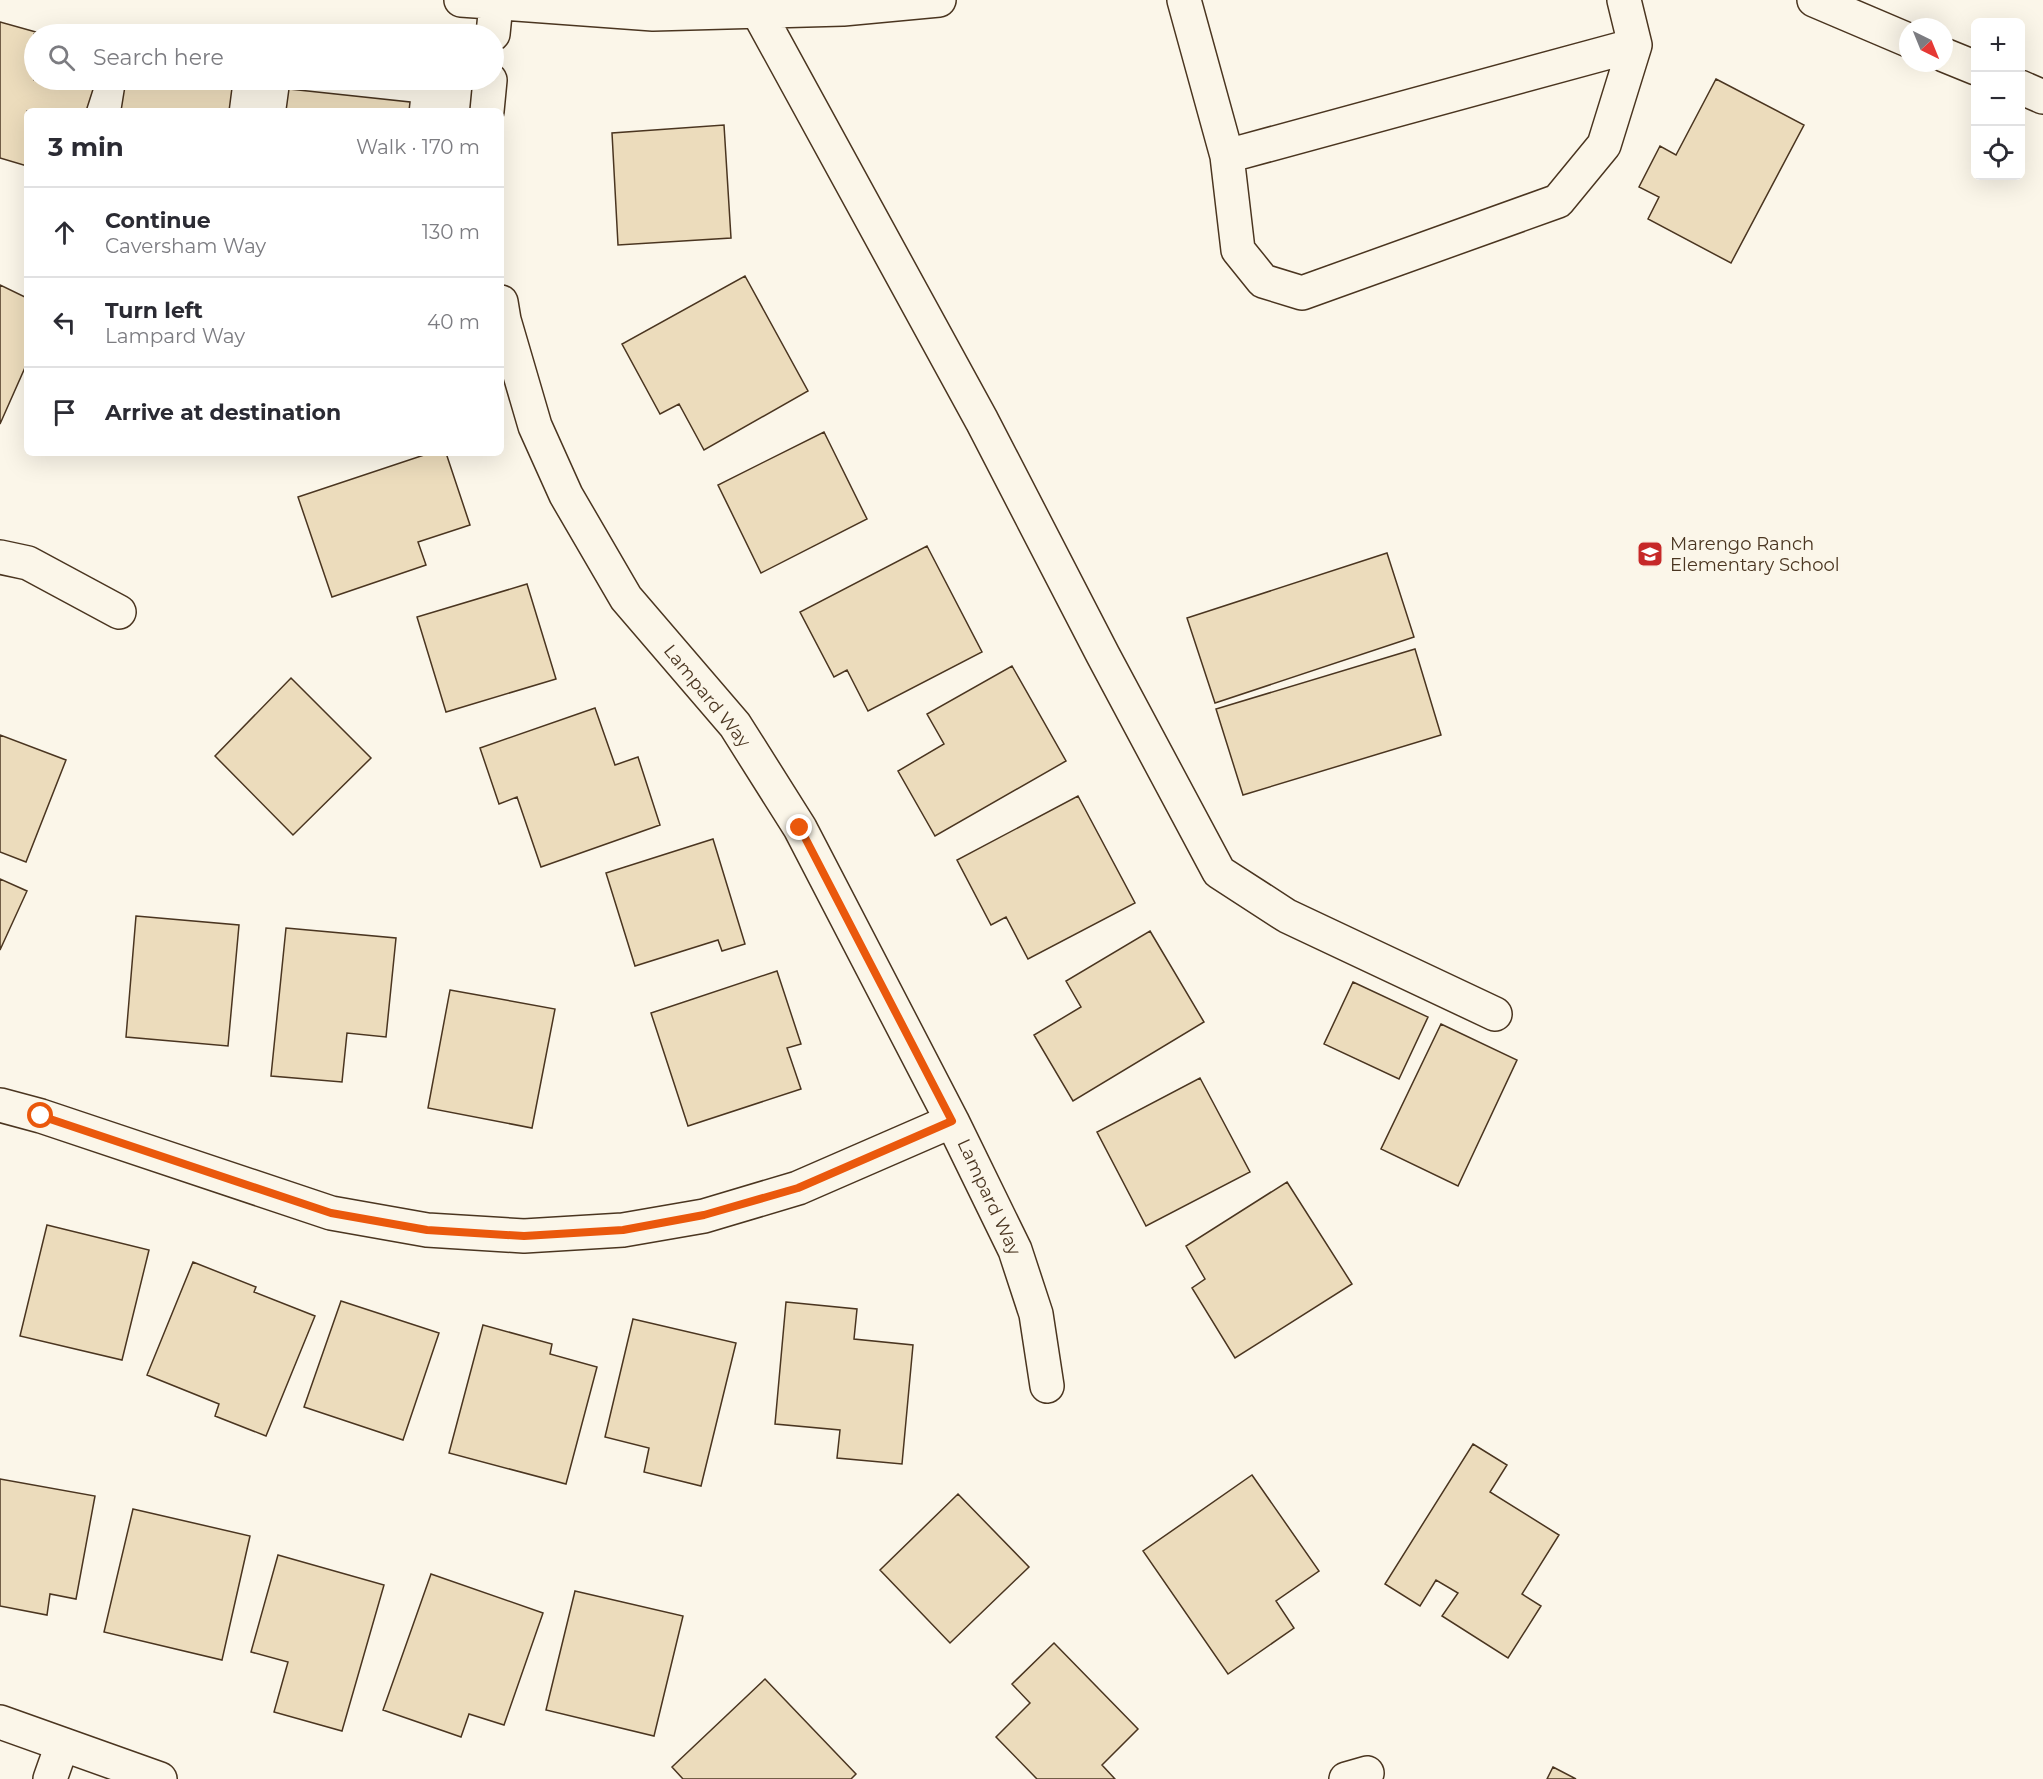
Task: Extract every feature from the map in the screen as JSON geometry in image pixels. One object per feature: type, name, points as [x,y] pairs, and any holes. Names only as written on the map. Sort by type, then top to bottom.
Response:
[{"type":"street","points":[[461,0],[495,19],[843,9],[939,0]]},
{"type":"street","points":[[1184,0],[1227,156],[1238,250],[1263,280],[1302,293],[1558,201],[1604,145],[1635,45],[1624,0]]},
{"type":"street","points":[[1814,0],[1899,36]]},
{"type":"street","points":[[757,10],[982,421],[1103,656],[1219,872],[1287,916],[1495,1014]]},
{"type":"street","points":[[1227,156],[1635,45]]},
{"type":"street","points":[[1953,59],[1971,66]]},
{"type":"street","points":[[2025,89],[2043,97]]},
{"type":"street","points":[[487,108],[489,90]]},
{"type":"street","name":"Lampard Way","points":[[504,320],[535,426],[566,495],[626,598],[735,725],[800,828],[952,1121],[1015,1250],[1036,1314],[1047,1386]]},
{"type":"street","points":[[0,557],[28,563],[119,612]]},
{"type":"street","points":[[0,1105],[52,1120],[331,1213],[427,1230],[524,1236],[623,1230],[704,1215],[798,1188],[952,1121]]},
{"type":"street","points":[[0,1722],[160,1779]]},
{"type":"street","points":[[50,1779],[62,1745]]},
{"type":"building","points":[[0,22],[24,29],[24,90],[93,90],[87,108],[24,108],[24,165],[0,158]]},
{"type":"building","points":[[1716,79],[1804,125],[1731,263],[1648,219],[1659,197],[1639,187],[1660,146],[1676,155]]},
{"type":"building","points":[[124,90],[232,90],[229,108],[121,108]]},
{"type":"building","points":[[289,90],[410,102],[409,108],[286,108]]},
{"type":"building","points":[[724,125],[731,238],[618,245],[612,133]]},
{"type":"building","points":[[745,276],[808,391],[704,450],[679,404],[660,414],[622,344]]},
{"type":"building","points":[[0,285],[24,297],[24,370],[0,424]]},
{"type":"building","points":[[824,432],[867,519],[761,573],[718,485]]},
{"type":"building","points":[[421,456],[447,456],[470,525],[418,542],[426,565],[332,597],[298,497]]},
{"type":"building","points":[[927,546],[982,652],[868,711],[847,670],[834,677],[800,612]]},
{"type":"building","points":[[1387,553],[1414,637],[1215,703],[1187,618]]},
{"type":"building","points":[[527,584],[556,679],[446,712],[417,617]]},
{"type":"building","points":[[1415,649],[1441,735],[1243,795],[1216,709]]},
{"type":"building","points":[[1012,666],[1066,761],[935,836],[898,771],[944,744],[927,714]]},
{"type":"building","points":[[291,678],[371,758],[293,835],[215,756]]},
{"type":"building","points":[[595,708],[615,765],[638,757],[660,825],[541,867],[517,797],[499,804],[480,748]]},
{"type":"building","points":[[0,735],[66,760],[26,862],[0,852]]},
{"type":"building","points":[[1078,796],[1135,903],[1028,959],[1006,917],[991,925],[957,860]]},
{"type":"building","points":[[713,839],[745,944],[722,951],[718,940],[635,966],[606,873]]},
{"type":"building","points":[[0,879],[27,891],[0,950]]},
{"type":"building","points":[[136,916],[239,925],[228,1046],[126,1037]]},
{"type":"building","points":[[286,928],[396,938],[386,1037],[347,1033],[342,1082],[271,1076]]},
{"type":"building","points":[[1150,931],[1204,1022],[1073,1101],[1034,1035],[1081,1007],[1066,981]]},
{"type":"building","points":[[777,971],[801,1044],[787,1048],[801,1089],[688,1126],[651,1013]]},
{"type":"building","points":[[1353,982],[1428,1017],[1399,1079],[1324,1044]]},
{"type":"building","points":[[450,990],[555,1009],[532,1128],[428,1108]]},
{"type":"building","points":[[1441,1024],[1517,1060],[1458,1186],[1381,1149]]},
{"type":"building","points":[[1200,1078],[1250,1172],[1146,1226],[1097,1132]]},
{"type":"building","points":[[1287,1182],[1352,1284],[1235,1358],[1192,1288],[1205,1279],[1186,1246]]},
{"type":"building","points":[[47,1225],[149,1250],[122,1360],[20,1336]]},
{"type":"building","points":[[193,1262],[256,1287],[254,1292],[315,1316],[266,1436],[215,1416],[219,1404],[147,1375]]},
{"type":"building","points":[[341,1301],[439,1333],[403,1440],[304,1407]]},
{"type":"building","points":[[786,1302],[857,1309],[854,1339],[913,1345],[902,1464],[837,1458],[840,1430],[775,1424]]},
{"type":"building","points":[[633,1319],[736,1343],[701,1486],[644,1472],[649,1448],[605,1437]]},
{"type":"building","points":[[483,1325],[552,1344],[550,1354],[597,1367],[566,1484],[449,1453]]},
{"type":"building","points":[[1473,1444],[1507,1465],[1490,1492],[1559,1535],[1522,1594],[1541,1606],[1508,1658],[1442,1616],[1458,1593],[1436,1580],[1420,1606],[1385,1584]]},
{"type":"building","points":[[1252,1475],[1319,1571],[1276,1601],[1294,1628],[1228,1674],[1143,1551]]},
{"type":"building","points":[[0,1479],[95,1496],[76,1599],[50,1594],[47,1615],[0,1606]]},
{"type":"building","points":[[958,1494],[1029,1567],[950,1643],[880,1570]]},
{"type":"building","points":[[133,1509],[250,1536],[222,1660],[104,1632]]},
{"type":"building","points":[[278,1555],[384,1585],[342,1731],[274,1712],[288,1662],[251,1652]]},
{"type":"building","points":[[431,1574],[543,1613],[504,1725],[469,1714],[461,1737],[383,1710]]},
{"type":"building","points":[[575,1591],[683,1616],[654,1736],[546,1710]]},
{"type":"building","points":[[1054,1643],[1138,1729],[1102,1765],[1115,1779],[1037,1779],[996,1737],[1030,1703],[1012,1684]]},
{"type":"building","points":[[765,1679],[856,1774],[851,1779],[683,1779],[672,1767]]},
{"type":"building","points":[[1553,1767],[1576,1779],[1547,1779]]},
{"type":"place","name":"Marengo Ranch Elementary School","points":[[1650,554]]},
{"type":"route","points":[[41,1116],[331,1213],[427,1230],[524,1236],[623,1230],[704,1215],[798,1188],[952,1121],[800,828]]}]
